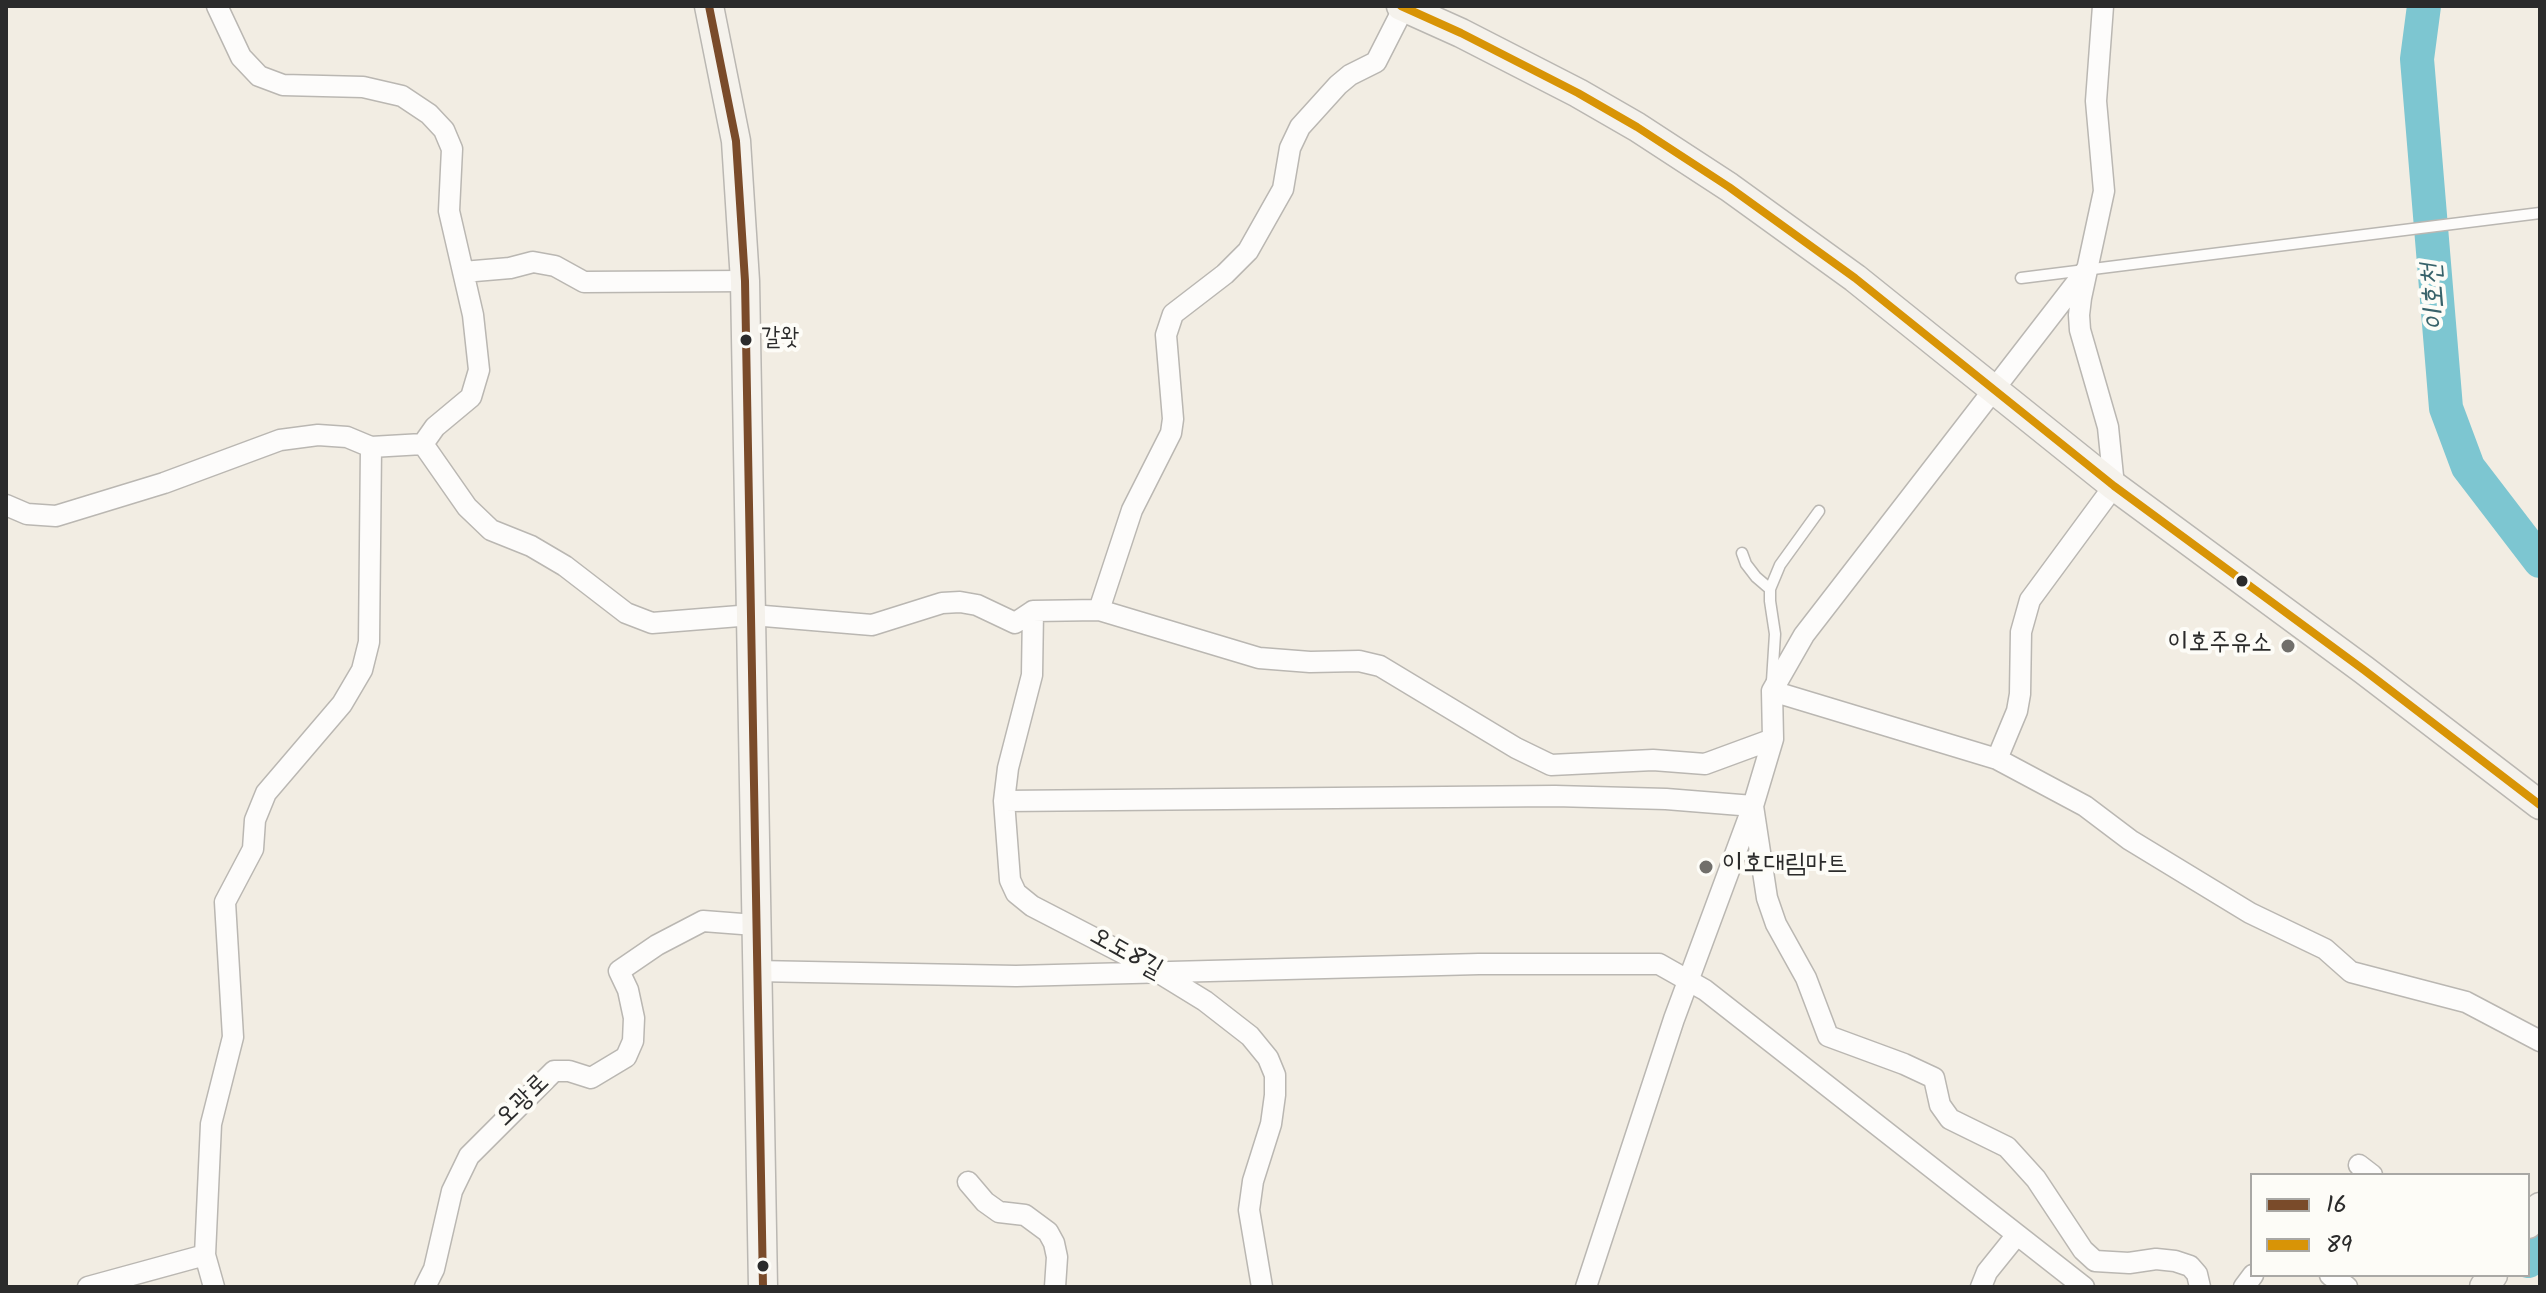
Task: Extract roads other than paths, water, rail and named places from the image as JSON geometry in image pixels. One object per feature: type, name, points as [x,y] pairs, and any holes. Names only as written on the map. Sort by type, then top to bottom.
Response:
[{"type":"main road","points":[[709,6],[736,141],[745,281],[763,1287]]},
{"type":"main road","points":[[1402,7],[1461,33],[1566,87],[1685,156],[1855,278],[2114,486],[2352,661],[2540,805]]},
{"type":"street","points":[[217,6],[241,57],[259,76],[283,85],[363,87],[402,96],[429,114],[444,130],[452,149],[449,211],[473,315],[479,370],[471,397],[435,427],[423,444]]},
{"type":"street","points":[[1997,759],[2017,711],[2021,632],[2030,600],[2114,486],[2108,427],[2080,330],[2081,298],[2104,191],[2096,101],[2103,6]]},
{"type":"street","points":[[1099,610],[1132,510],[1171,433],[1173,419],[1166,335],[1173,314],[1225,274],[1248,251],[1283,189],[1290,148],[1300,127],[1338,85],[1376,62],[1402,7]]},
{"type":"street","points":[[463,272],[510,268],[533,262],[555,266],[584,282],[745,281]]},
{"type":"street","points":[[1586,1287],[1689,981],[1753,806],[1773,739],[1772,691],[1804,635],[2087,269]]},
{"type":"street","points":[[6,505],[27,514],[56,516],[164,483],[280,440],[318,435],[347,437],[371,447],[423,444]]},
{"type":"street","points":[[423,444],[459,497],[491,530],[531,546],[565,566],[626,613],[652,623],[752,615],[872,625],[942,603],[960,602],[977,605],[1015,623],[1033,611],[1099,610],[1259,658],[1310,662],[1359,661],[1380,666],[1516,748],[1551,765],[1653,760],[1705,764],[1773,739]]},
{"type":"street","points":[[214,1287],[205,1255],[211,1124],[233,1037],[225,902],[253,849],[255,820],[266,793],[342,704],[362,670],[369,642],[371,447]]},
{"type":"street","name":"오도8길","points":[[1033,611],[1032,675],[1008,768],[1004,801],[1010,880],[1016,893],[1032,906],[1156,971],[1205,1001],[1250,1036],[1268,1058],[1275,1075],[1275,1095],[1271,1124],[1253,1181],[1249,1210],[1262,1287]]},
{"type":"street","points":[[1772,691],[1997,759],[2085,806],[2130,840],[2250,913],[2325,949],[2351,972],[2466,1002],[2540,1041]]},
{"type":"street","points":[[1004,801],[1555,796],[1666,799],[1753,806]]},
{"type":"street","points":[[1753,806],[1767,898],[1776,924],[1806,978],[1828,1036],[1934,1078],[1940,1105],[1950,1119],[2007,1147],[2036,1179],[2083,1250],[2095,1261],[2175,1261],[2190,1266],[2197,1274],[2200,1287]]},
{"type":"street","name":"오광로","points":[[425,1287],[434,1269],[452,1191],[469,1156],[554,1071],[569,1071],[591,1078],[626,1057],[633,1041],[634,1018],[628,990],[619,971],[657,945],[703,921],[755,925]]},
{"type":"street","points":[[756,971],[1016,976],[1479,964],[1659,964],[1705,990],[2080,1284],[2091,1257]]},
{"type":"street","points":[[968,1182],[985,1202],[999,1212],[1025,1215],[1048,1232],[1057,1257],[1055,1287]]},
{"type":"street","points":[[1981,1287],[1987,1272],[2016,1236]]},
{"type":"street","points":[[88,1287],[205,1255]]},
{"type":"lane","points":[[2021,278],[2540,213]]},
{"type":"lane","points":[[1772,691],[1775,634],[1770,589],[1780,565],[1819,511]]},
{"type":"lane","points":[[1742,553],[1756,577],[1770,589]]},
{"type":"waterway","name":"이호천","points":[[2424,6],[2417,59],[2446,408],[2468,467],[2540,561]]},
{"type":"waterway","name":"이호천","points":[[2530,1258],[2540,1241]]},
{"type":"place","name":"갈왓","points":[[746,340]]},
{"type":"place","name":"이호주유소","points":[[2288,646]]},
{"type":"place","name":"이호대림마트","points":[[1706,867]]}]
